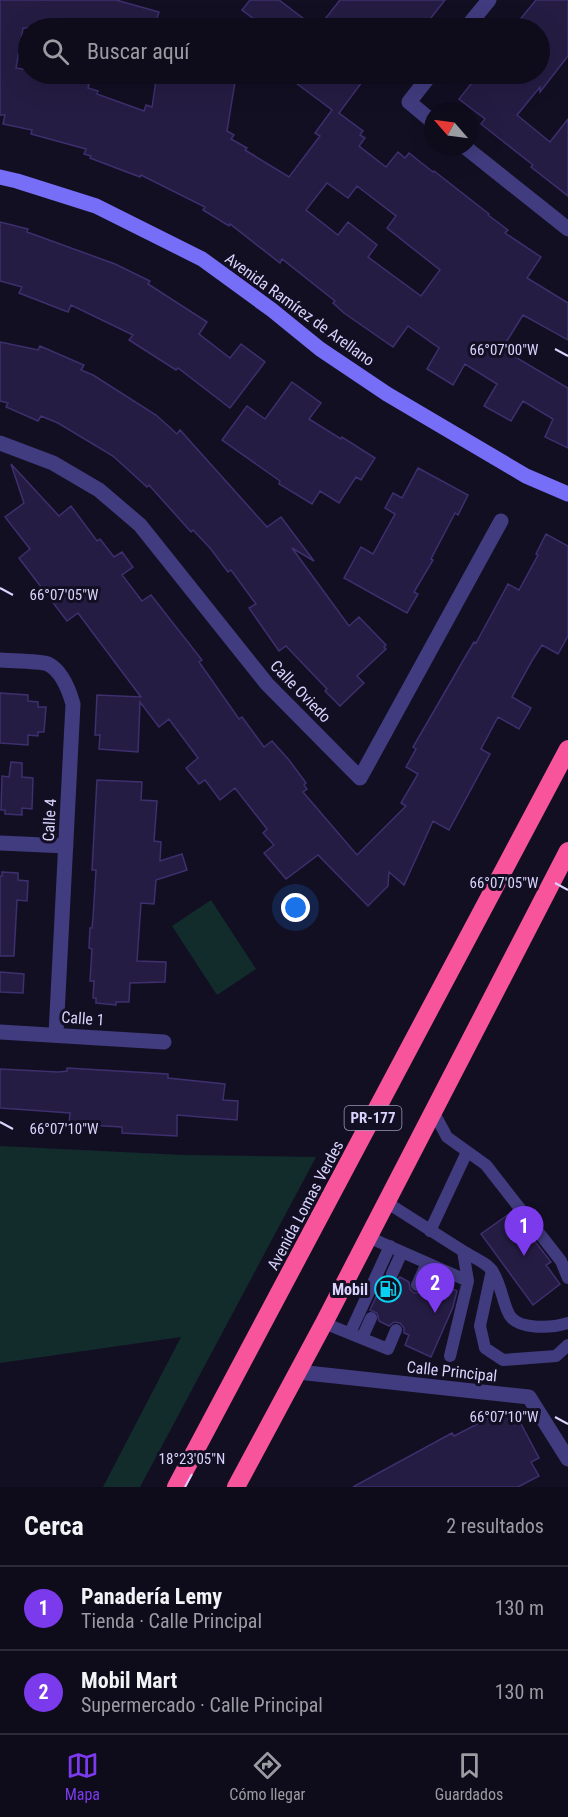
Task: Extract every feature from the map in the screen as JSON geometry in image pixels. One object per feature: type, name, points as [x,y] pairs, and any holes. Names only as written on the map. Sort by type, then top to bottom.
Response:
[{"type":"highway","name":"Avenida Lomas Verdes","points":[[176,1487],[568,749]]},
{"type":"highway","name":"PR-177","points":[[236,1487],[324,1323],[568,851]]},
{"type":"street","points":[[474,18],[489,0]]},
{"type":"street","points":[[423,84],[409,102],[424,114]]},
{"type":"street","points":[[476,156],[568,229]]},
{"type":"street","name":"Avenida Ramírez de Arellano","points":[[0,177],[96,206],[202,259],[272,310],[320,349],[387,394],[526,476],[568,494]]},
{"type":"street","name":"Calle Oviedo","points":[[0,443],[53,463],[99,490],[140,525],[267,684],[360,778],[501,521]]},
{"type":"street","name":"Calle 4","points":[[0,660],[48,664],[59,674],[68,688],[73,704],[56,1034]]},
{"type":"street","points":[[0,843],[66,846]]},
{"type":"street","name":"Calle 1","points":[[0,1032],[164,1042]]},
{"type":"street","name":"Calle Principal","points":[[298,1371],[529,1397],[568,1459]]},
{"type":"lane","points":[[433,1111],[447,1137],[486,1165],[561,1261],[568,1278]]},
{"type":"lane","points":[[430,1231],[467,1152]]},
{"type":"lane","points":[[386,1202],[492,1270],[504,1295],[508,1315],[521,1326],[558,1326],[568,1323]]},
{"type":"lane","points":[[368,1237],[468,1281]]},
{"type":"lane","points":[[392,1274],[396,1249]]},
{"type":"lane","points":[[350,1333],[396,1249]]},
{"type":"lane","points":[[450,1356],[468,1281],[463,1251]]},
{"type":"lane","points":[[417,1285],[427,1263]]},
{"type":"lane","points":[[492,1270],[480,1326],[485,1348],[503,1360],[556,1356],[568,1345]]},
{"type":"lane","points":[[362,1338],[372,1318]]},
{"type":"lane","points":[[324,1323],[388,1349],[396,1329]]},
{"type":"green space","points":[[211,900],[256,969],[217,995],[172,926]]},
{"type":"green space","points":[[0,1146],[182,1155],[316,1157],[140,1487],[103,1487],[181,1337],[0,1363]]},
{"type":"building","points":[[0,0],[116,0],[159,12],[157,18],[18,18],[16,68],[18,68],[18,84],[89,84],[88,88],[98,91],[97,94],[144,111],[146,105],[152,107],[155,84],[235,84],[227,131],[234,135],[231,139],[289,177],[320,136],[315,133],[332,110],[297,84],[361,84],[339,113],[363,131],[360,135],[365,138],[359,146],[386,167],[398,152],[405,158],[409,153],[434,171],[508,230],[505,233],[541,257],[527,278],[568,303],[568,340],[523,315],[502,349],[568,388],[568,448],[545,437],[553,419],[523,401],[511,421],[484,406],[497,384],[465,364],[453,385],[427,369],[439,348],[408,326],[393,347],[344,313],[333,303],[335,301],[282,259],[280,263],[230,224],[229,226],[203,210],[205,207],[141,175],[140,177],[90,158],[91,156],[84,154],[86,149],[31,134],[32,130],[3,124],[5,115],[0,115]],"holes":[[[327,183],[348,198],[357,186],[396,216],[387,228],[440,270],[421,296],[368,257],[377,245],[348,222],[338,235],[306,210]]]},
{"type":"building","points":[[250,0],[279,0],[303,18],[253,18],[242,10]]},
{"type":"building","points":[[340,0],[445,0],[431,18],[326,18]]},
{"type":"building","points":[[536,0],[568,0],[568,56],[550,79],[550,18],[521,18]]},
{"type":"building","points":[[471,84],[546,84],[540,92],[540,87],[517,115],[550,142],[568,119],[568,196],[481,124],[485,119],[478,114],[478,102],[463,102],[459,99]]},
{"type":"building","points":[[0,222],[28,229],[27,232],[115,264],[150,281],[148,284],[207,322],[199,334],[230,358],[241,344],[265,362],[230,408],[178,368],[176,370],[129,340],[133,335],[71,305],[68,312],[19,293],[22,287],[0,281]]},
{"type":"building","points":[[0,342],[38,350],[40,346],[84,365],[81,370],[93,375],[156,415],[177,434],[180,430],[267,527],[281,517],[314,561],[292,548],[349,626],[359,617],[386,645],[384,647],[386,649],[357,676],[364,683],[340,706],[286,646],[279,651],[249,608],[256,604],[231,570],[228,572],[210,548],[193,530],[191,532],[149,485],[147,487],[113,456],[58,423],[41,416],[38,421],[6,407],[8,403],[0,401]]},
{"type":"building","points":[[292,382],[321,403],[309,419],[375,458],[361,480],[356,477],[339,503],[320,491],[312,504],[279,484],[280,481],[222,440],[247,406],[265,419]]},
{"type":"building","points":[[11,464],[59,516],[71,506],[97,541],[100,539],[114,557],[122,552],[133,567],[122,575],[142,601],[151,595],[202,660],[199,662],[239,719],[242,717],[264,747],[272,741],[289,760],[306,783],[304,785],[307,789],[303,792],[357,855],[406,806],[401,803],[418,774],[406,767],[416,749],[413,747],[474,642],[476,643],[508,584],[519,590],[538,555],[536,554],[546,534],[568,546],[568,636],[558,654],[542,645],[533,659],[512,697],[531,708],[519,729],[498,717],[481,749],[490,754],[449,830],[433,821],[404,885],[389,872],[388,886],[368,906],[318,855],[286,879],[264,853],[274,845],[263,833],[267,829],[235,788],[220,800],[205,780],[199,784],[186,768],[198,758],[169,719],[159,727],[140,702],[138,752],[99,749],[100,735],[95,735],[97,695],[141,697],[78,613],[67,621],[19,558],[30,549],[5,517],[24,503]]},
{"type":"building","points":[[418,468],[468,495],[458,515],[455,513],[431,559],[433,560],[414,592],[418,594],[407,613],[344,578],[361,547],[373,554],[395,514],[385,508],[393,493],[402,498]]},
{"type":"building","points":[[0,693],[28,695],[28,701],[38,702],[38,707],[46,707],[44,732],[38,732],[38,736],[28,735],[28,745],[0,743]]},
{"type":"building","points":[[11,762],[22,763],[22,777],[33,778],[32,809],[22,808],[22,815],[5,814],[5,810],[1,810],[2,776],[9,777]]},
{"type":"building","points":[[97,780],[142,782],[141,800],[157,801],[154,841],[161,842],[160,861],[182,854],[187,870],[156,880],[154,904],[141,903],[137,961],[166,962],[165,982],[130,983],[129,1002],[116,1002],[116,1005],[96,1003],[96,998],[93,998],[94,981],[90,981],[92,949],[89,948],[96,870],[92,870]]},
{"type":"building","points":[[2,872],[18,873],[18,880],[28,881],[27,901],[17,900],[14,956],[0,956],[0,876]]},
{"type":"building","points":[[0,972],[24,974],[23,993],[0,992]]},
{"type":"building","points":[[67,1068],[168,1074],[168,1078],[225,1084],[223,1100],[238,1101],[237,1120],[177,1115],[177,1136],[122,1133],[122,1127],[69,1124],[70,1113],[0,1108],[0,1069],[58,1072],[67,1071]]},
{"type":"building","points":[[512,1212],[551,1262],[546,1265],[560,1284],[533,1305],[481,1234]]},
{"type":"building","points":[[385,1277],[389,1282],[396,1281],[400,1277],[409,1282],[410,1289],[414,1293],[421,1292],[424,1288],[429,1290],[433,1280],[457,1291],[453,1307],[431,1357],[405,1345],[409,1335],[404,1333],[404,1328],[400,1323],[394,1322],[389,1326],[379,1321],[377,1313],[370,1310]]},
{"type":"building","points":[[512,1411],[539,1458],[531,1462],[539,1476],[518,1487],[353,1487],[452,1433],[454,1436],[493,1416],[495,1420]]},
{"type":"place","name":"Panadería Lemy","points":[[524,1256]]},
{"type":"place","name":"Mobil","points":[[388,1289]]},
{"type":"place","name":"Mobil Mart","points":[[435,1313]]}]
